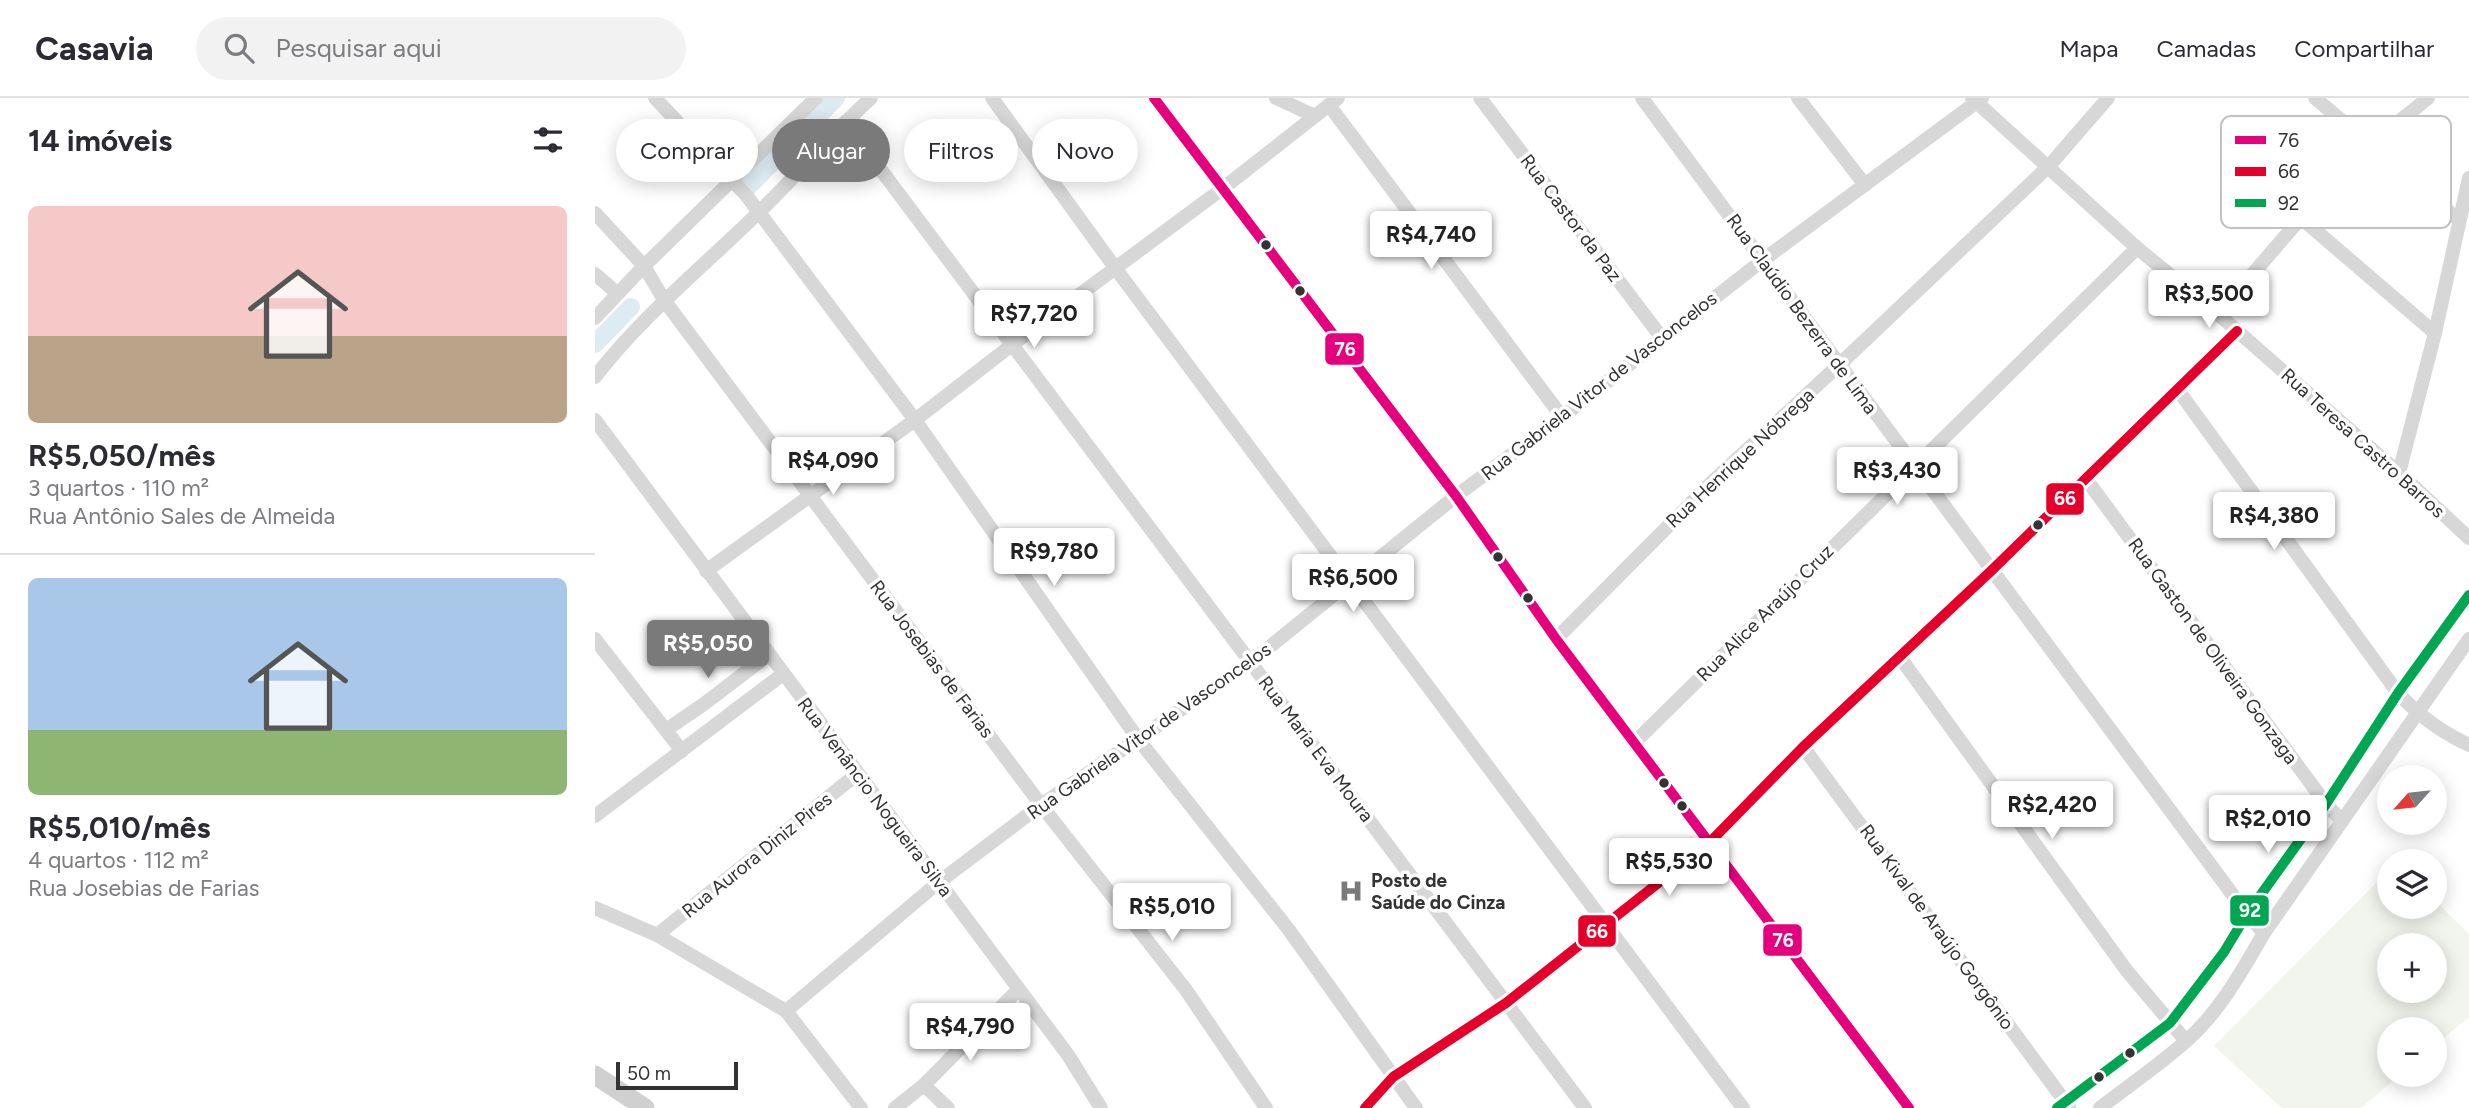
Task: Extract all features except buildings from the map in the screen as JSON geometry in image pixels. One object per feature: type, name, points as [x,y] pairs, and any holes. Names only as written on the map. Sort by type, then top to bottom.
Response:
[{"type":"main road","points":[[595,1075],[645,1108]]},
{"type":"street","points":[[655,98],[675,119]]},
{"type":"street","points":[[758,155],[816,98]]},
{"type":"street","points":[[848,119],[871,98]]},
{"type":"street","points":[[992,98],[1116,269],[1743,1108]]},
{"type":"street","points":[[1154,98],[1456,496],[1556,639],[1909,1108]]},
{"type":"street","points":[[1276,98],[1315,116]]},
{"type":"street","name":"Rua Castor da Paz","points":[[1480,98],[1662,338]]},
{"type":"street","name":"Rua Claúdio Bezerra de Lima","points":[[1642,98],[1991,571],[2247,914],[2264,933]]},
{"type":"street","points":[[1798,98],[1865,186]]},
{"type":"street","name":"Rua Henrique Nóbrega","points":[[1556,639],[1710,484],[2049,166],[2108,98]]},
{"type":"street","points":[[2315,98],[2335,116]]},
{"type":"street","points":[[2406,116],[2428,98]]},
{"type":"street","name":"Rua Gabriela Vitor de Vasconcelos","points":[[786,1011],[939,882],[1041,805],[1251,662],[1456,496],[1763,260],[1977,100]]},
{"type":"street","name":"Rua Teresa Castro Barros","points":[[1977,100],[2137,248],[2218,314],[2469,538]]},
{"type":"street","points":[[706,571],[915,420],[1222,189],[1333,101],[1562,417]]},
{"type":"street","points":[[2399,473],[2435,333],[2469,178]]},
{"type":"street","name":"Rua Maria Eva Moura","points":[[890,181],[1585,1108]]},
{"type":"street","points":[[595,318],[730,182]]},
{"type":"street","points":[[734,182],[915,420],[1138,739],[1289,930],[1416,1108]]},
{"type":"street","points":[[595,377],[618,347],[664,300],[759,213],[788,182]]},
{"type":"street","points":[[2451,213],[2459,220]]},
{"type":"street","name":"Rua Josebias de Farias","points":[[595,214],[644,266],[664,300],[1041,805],[1186,990],[1266,1108]]},
{"type":"street","points":[[2218,314],[2292,228]]},
{"type":"street","points":[[2313,228],[2435,333]]},
{"type":"street","name":"Rua Alice Araújo Cruz","points":[[1634,743],[2137,248]]},
{"type":"street","points":[[595,274],[617,293]]},
{"type":"street","points":[[1365,1108],[1393,1077],[1506,1003],[1709,843],[1803,747],[1991,571],[2237,331]]},
{"type":"street","points":[[2178,390],[2398,693],[2417,713],[2441,731],[2469,745]]},
{"type":"street","name":"Rua Venâncio Nogueira Silva","points":[[595,420],[1068,1055],[1101,1108]]},
{"type":"street","name":"Rua Gaston de Oliveira Gonzaga","points":[[2085,479],[2326,804],[2342,821]]},
{"type":"street","points":[[2064,1106],[2170,1023],[2224,952],[2247,914],[2326,804],[2398,693],[2469,595]]},
{"type":"street","points":[[595,639],[682,751]]},
{"type":"street","points":[[2100,1108],[2186,1041],[2212,1014],[2245,967],[2264,933],[2469,639]]},
{"type":"street","points":[[666,730],[768,655]]},
{"type":"street","points":[[1899,656],[2041,856],[2127,971],[2186,1041]]},
{"type":"street","points":[[595,816],[783,674]]},
{"type":"street","name":"Rua Kival de Araújo Gorgônio","points":[[1803,747],[2064,1106]]},
{"type":"street","name":"Rua Aurora Diniz Pires","points":[[657,935],[857,774]]},
{"type":"street","points":[[595,908],[657,935],[786,1011],[861,1108]]},
{"type":"street","points":[[895,1108],[924,1085],[1018,990]]},
{"type":"street","points":[[924,1085],[949,1108]]},
{"type":"shaded area","points":[[2377,882],[2377,919],[2447,919],[2447,913],[2469,934],[2469,1017],[2447,1035],[2447,1017],[2377,1017],[2377,1087],[2386,1087],[2361,1108],[2282,1108],[2214,1046]]},
{"type":"waterway","points":[[745,190],[836,98]]},
{"type":"waterway","points":[[595,344],[631,307]]},
{"type":"transit line","name":"76","points":[[1154,98],[1456,496],[1556,639],[1909,1108]]},
{"type":"transit line","name":"66","points":[[1365,1108],[1393,1077],[1506,1003],[1709,843],[1803,747],[1991,571],[2237,331]]},
{"type":"transit line","name":"92","points":[[2057,1108],[2170,1023],[2224,952],[2247,914],[2326,804],[2398,693],[2469,595]]},
{"type":"place","name":"Posto de Saúde do Cinza","points":[[1351,891]]}]
